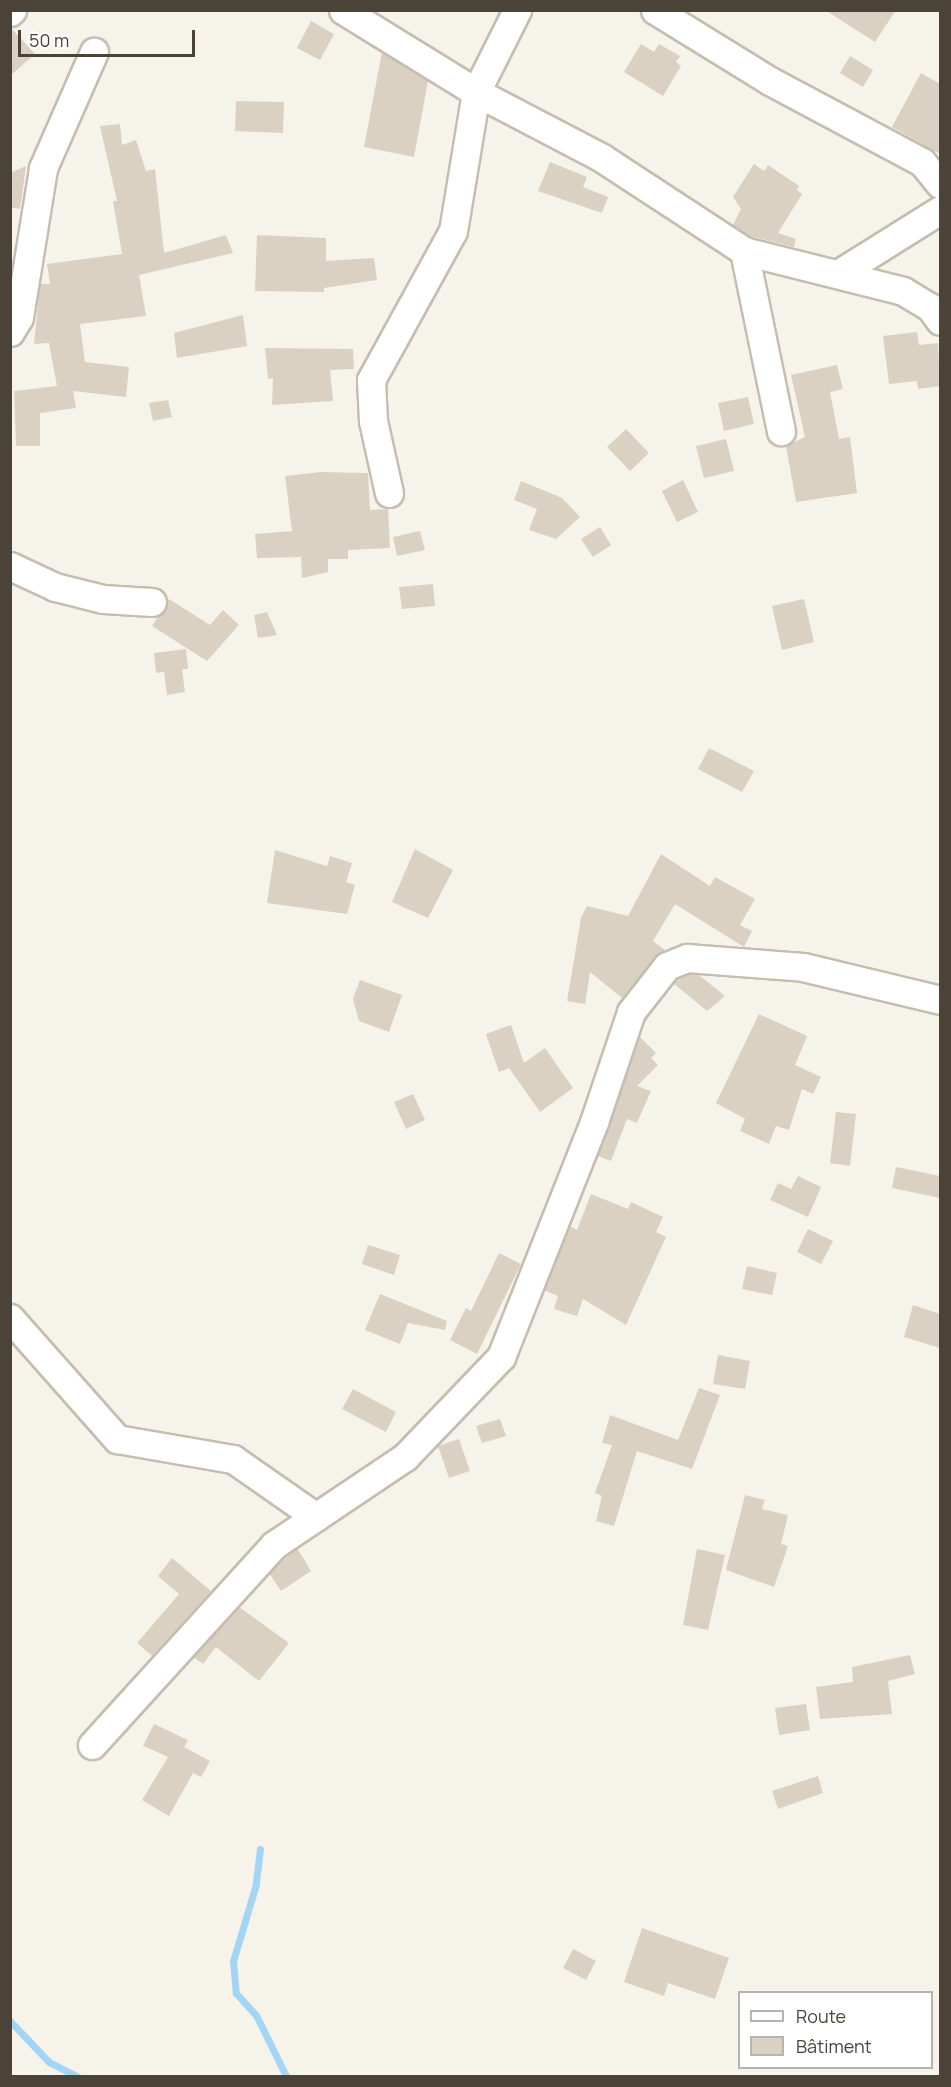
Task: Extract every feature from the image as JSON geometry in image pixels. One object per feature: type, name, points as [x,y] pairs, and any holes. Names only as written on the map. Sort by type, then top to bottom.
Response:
[{"type":"street","points":[[343,10],[476,92],[602,158],[744,251],[841,272],[903,291],[930,308],[940,321]]},
{"type":"street","points":[[389,492],[374,421],[371,380],[453,231],[476,92],[517,10]]},
{"type":"street","points":[[671,14],[771,81],[922,162],[940,184]]},
{"type":"street","points":[[10,332],[19,317],[43,168],[94,52]]},
{"type":"street","points":[[841,272],[940,210]]},
{"type":"street","points":[[744,251],[781,430]]},
{"type":"street","points":[[10,566],[55,587],[103,599],[152,602]]},
{"type":"street","points":[[92,1745],[274,1545],[405,1457],[501,1357],[594,1122],[631,1012],[667,966],[687,958],[803,967],[940,1000]]},
{"type":"street","points":[[10,1318],[117,1439],[233,1459],[316,1517]]},
{"type":"building","points":[[825,10],[896,10],[875,42]]},
{"type":"building","points":[[311,21],[334,34],[320,60],[297,48]]},
{"type":"building","points":[[10,27],[35,54],[10,76]]},
{"type":"building","points":[[641,44],[654,52],[659,44],[680,56],[676,62],[681,66],[663,96],[624,72]]},
{"type":"building","points":[[382,52],[428,81],[414,157],[364,147]]},
{"type":"building","points":[[850,56],[873,70],[863,87],[840,73]]},
{"type":"building","points":[[921,73],[940,84],[940,154],[892,127]]},
{"type":"building","points":[[236,101],[284,102],[283,133],[235,131]]},
{"type":"building","points":[[120,124],[122,145],[136,140],[146,171],[155,169],[164,253],[226,235],[233,253],[139,275],[146,316],[80,324],[85,362],[129,367],[126,397],[73,391],[76,408],[40,413],[40,446],[16,446],[14,391],[57,386],[49,343],[34,344],[40,284],[50,284],[47,264],[122,254],[113,201],[117,201],[100,126]]},
{"type":"building","points":[[550,162],[587,177],[583,187],[608,197],[602,213],[538,191]]},
{"type":"building","points":[[754,164],[764,171],[768,165],[799,186],[797,190],[802,194],[778,233],[796,239],[794,247],[750,236],[733,225],[741,209],[733,197]]},
{"type":"building","points":[[26,166],[20,209],[10,207],[10,173]]},
{"type":"building","points":[[257,235],[326,238],[326,261],[374,258],[377,280],[324,288],[324,292],[255,291]]},
{"type":"building","points":[[243,315],[247,346],[177,358],[174,333]]},
{"type":"building","points":[[917,332],[919,345],[938,343],[940,386],[918,389],[917,381],[889,384],[883,336]]},
{"type":"building","points":[[265,348],[353,349],[354,369],[330,370],[333,401],[272,405],[273,378],[268,379]]},
{"type":"building","points":[[837,365],[843,389],[830,392],[839,439],[850,437],[857,493],[796,502],[786,446],[805,437],[791,375]]},
{"type":"building","points":[[748,397],[754,424],[724,431],[718,403]]},
{"type":"building","points":[[168,400],[172,417],[153,421],[149,403]]},
{"type":"building","points":[[626,429],[649,453],[630,471],[607,447]]},
{"type":"building","points":[[726,439],[734,471],[704,478],[696,446]]},
{"type":"building","points":[[321,472],[368,473],[370,510],[388,509],[390,548],[348,550],[348,559],[328,559],[328,572],[302,578],[301,557],[257,558],[255,534],[292,531],[285,476]]},
{"type":"building","points":[[683,480],[698,512],[677,522],[662,491]]},
{"type":"building","points":[[521,481],[562,498],[580,517],[556,539],[529,530],[537,509],[514,500]]},
{"type":"building","points":[[600,527],[611,545],[593,557],[581,539]]},
{"type":"building","points":[[420,531],[425,550],[397,556],[393,537]]},
{"type":"building","points":[[433,584],[435,606],[402,609],[399,587]]},
{"type":"building","points":[[169,599],[210,625],[223,610],[239,625],[207,661],[152,626]]},
{"type":"building","points":[[804,599],[814,642],[782,650],[772,606]]},
{"type":"building","points":[[267,612],[277,635],[258,638],[254,615]]},
{"type":"building","points":[[186,649],[188,669],[182,669],[185,692],[167,695],[164,672],[156,673],[154,653]]},
{"type":"building","points":[[709,748],[754,771],[742,792],[698,769]]},
{"type":"building","points":[[415,849],[453,870],[428,918],[392,902]]},
{"type":"building","points":[[275,850],[327,866],[330,856],[352,863],[346,882],[355,885],[347,914],[267,903]]},
{"type":"building","points":[[661,854],[710,886],[715,877],[755,899],[740,925],[752,931],[744,947],[675,904],[653,941],[665,950],[622,998],[590,972],[585,1004],[567,1001],[581,918],[587,906],[628,916]]},
{"type":"building","points":[[689,974],[699,975],[725,996],[707,1011],[673,983]]},
{"type":"building","points":[[360,980],[402,995],[389,1032],[359,1021],[353,999]]},
{"type":"building","points":[[759,1014],[807,1036],[795,1065],[821,1077],[813,1094],[802,1089],[789,1130],[776,1126],[769,1144],[740,1131],[745,1119],[716,1103]]},
{"type":"building","points":[[511,1025],[524,1063],[545,1048],[573,1088],[540,1112],[509,1068],[499,1072],[486,1034]]},
{"type":"building","points":[[640,1037],[656,1053],[651,1058],[658,1065],[637,1086],[651,1091],[637,1123],[627,1119],[611,1161],[598,1156]]},
{"type":"building","points":[[413,1094],[425,1120],[406,1129],[394,1102]]},
{"type":"building","points":[[836,1112],[856,1114],[850,1166],[830,1163]]},
{"type":"building","points":[[896,1167],[940,1176],[940,1198],[892,1188]]},
{"type":"building","points":[[798,1176],[821,1187],[808,1217],[770,1200],[778,1183],[791,1189]]},
{"type":"building","points":[[591,1194],[628,1209],[631,1202],[663,1217],[656,1232],[666,1237],[626,1325],[583,1299],[577,1316],[554,1309],[558,1296],[544,1290],[570,1226],[577,1230]]},
{"type":"building","points":[[808,1229],[833,1241],[821,1264],[797,1252]]},
{"type":"building","points":[[368,1245],[400,1255],[394,1275],[362,1264]]},
{"type":"building","points":[[499,1253],[521,1264],[477,1354],[450,1340],[466,1308],[471,1311]]},
{"type":"building","points":[[747,1266],[777,1273],[772,1295],[742,1289]]},
{"type":"building","points":[[380,1294],[447,1321],[445,1330],[408,1323],[400,1344],[365,1330]]},
{"type":"building","points":[[913,1305],[940,1314],[940,1348],[904,1337]]},
{"type":"building","points":[[718,1355],[750,1361],[745,1389],[713,1384]]},
{"type":"building","points":[[699,1388],[720,1395],[692,1469],[637,1451],[614,1526],[596,1521],[602,1496],[595,1493],[612,1445],[602,1443],[610,1415],[678,1440]]},
{"type":"building","points":[[353,1389],[396,1412],[386,1432],[342,1409]]},
{"type":"building","points":[[500,1419],[506,1436],[482,1443],[476,1426]]},
{"type":"building","points":[[459,1439],[470,1471],[449,1478],[438,1446]]},
{"type":"building","points":[[745,1495],[765,1500],[762,1509],[788,1515],[781,1544],[788,1546],[774,1587],[726,1570]]},
{"type":"building","points":[[297,1548],[311,1571],[281,1591],[269,1573]]},
{"type":"building","points":[[697,1549],[725,1555],[708,1630],[683,1625]]},
{"type":"building","points":[[172,1558],[211,1591],[152,1656],[137,1643],[179,1594],[158,1576]]},
{"type":"building","points":[[239,1607],[289,1643],[259,1681],[216,1647],[203,1664],[193,1657]]},
{"type":"building","points":[[910,1655],[915,1674],[888,1681],[892,1714],[820,1719],[816,1687],[853,1682],[852,1667]]},
{"type":"building","points":[[806,1704],[810,1730],[779,1735],[775,1708]]},
{"type":"building","points":[[154,1724],[188,1740],[184,1747],[210,1761],[201,1777],[193,1773],[169,1816],[142,1800],[168,1757],[143,1746]]},
{"type":"building","points":[[818,1776],[823,1793],[778,1809],[772,1791]]},
{"type":"building","points":[[642,1928],[729,1958],[715,1999],[668,1983],[664,1996],[624,1982]]},
{"type":"building","points":[[573,1949],[596,1961],[586,1980],[563,1968]]},
{"type":"waterway","points":[[260,1849],[256,1884],[233,1961],[236,1993],[256,2015],[286,2076]]},
{"type":"waterway","points":[[10,2021],[49,2062],[77,2076]]}]
